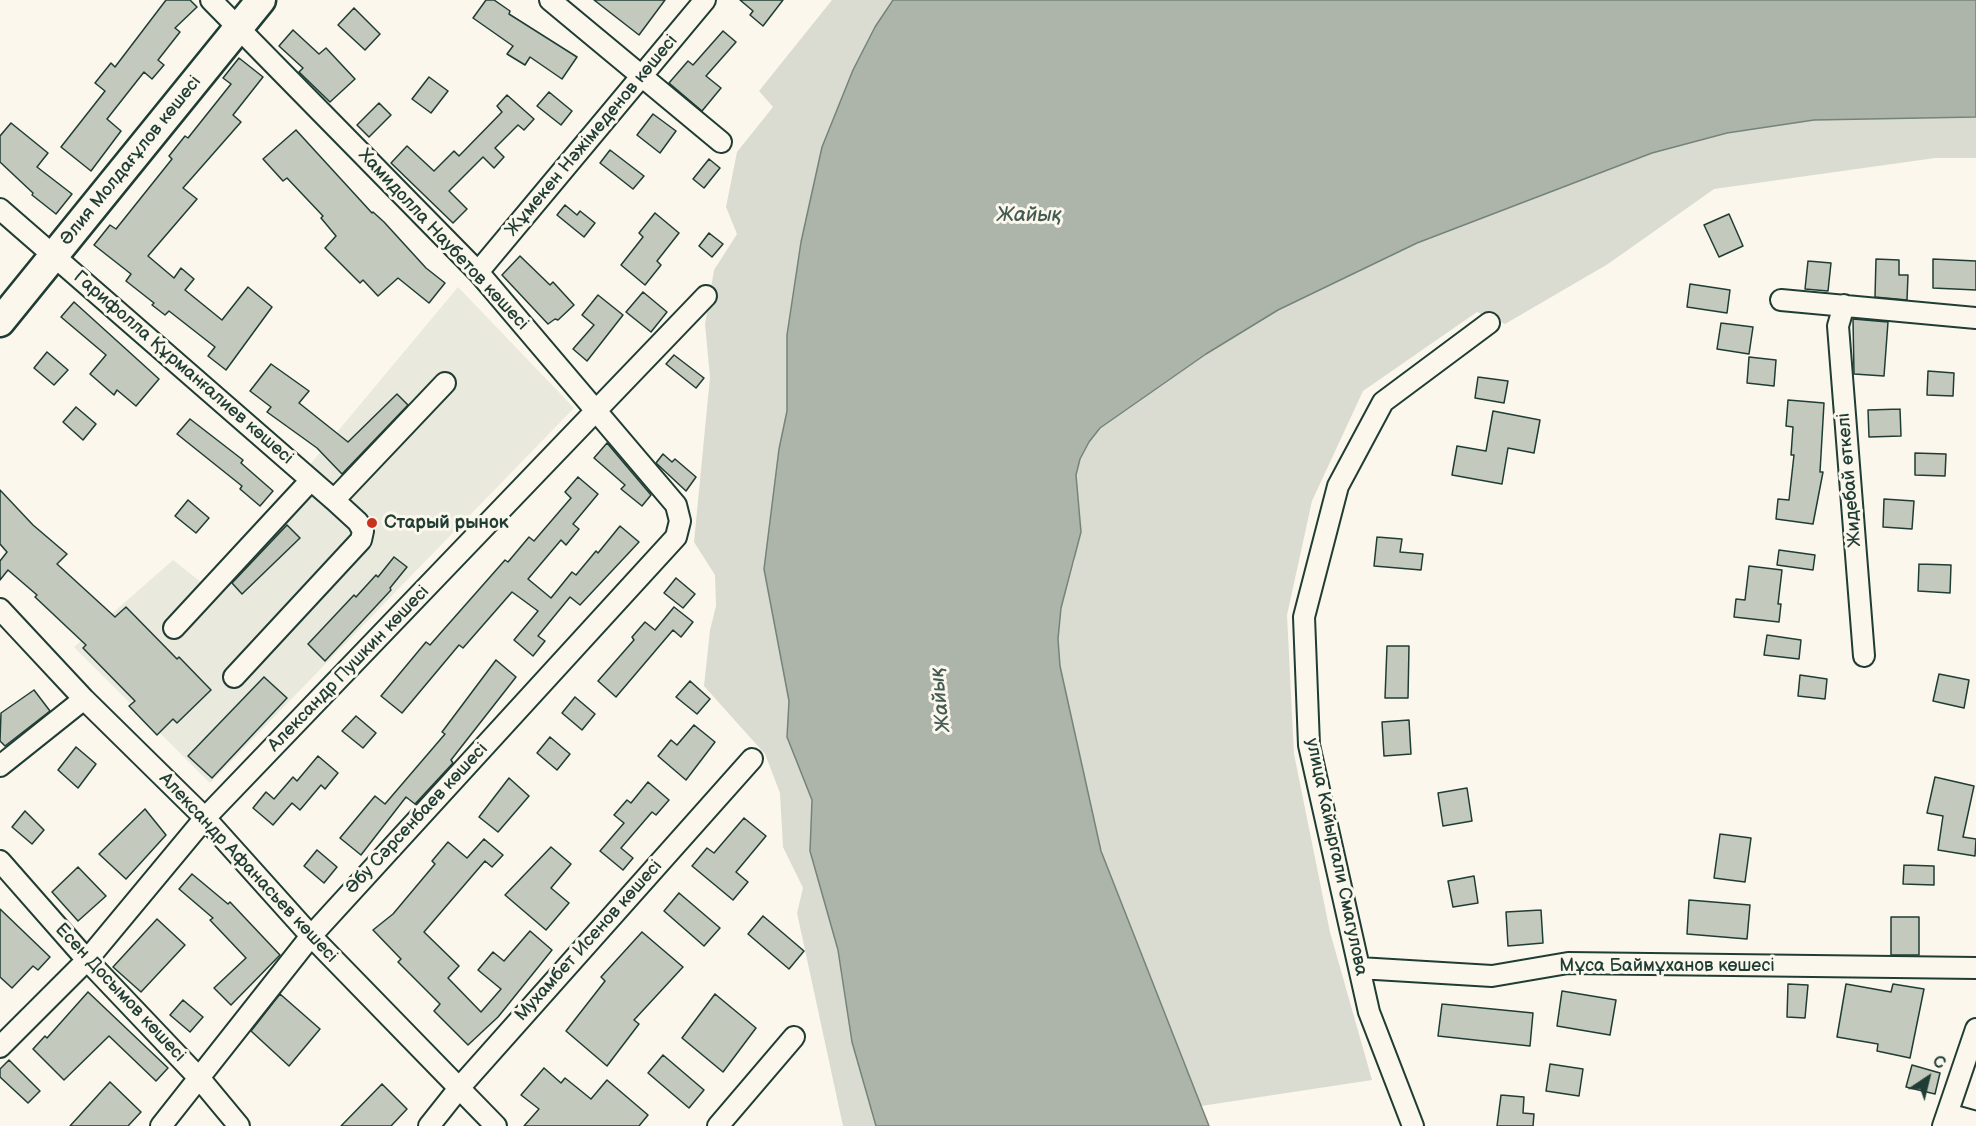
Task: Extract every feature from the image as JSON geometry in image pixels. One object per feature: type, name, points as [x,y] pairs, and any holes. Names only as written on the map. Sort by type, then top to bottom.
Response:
[{"type":"main road","name":"Әлия Молдағұлов көшесі","points":[[0,322],[261,0]]},
{"type":"street","name":"Хамидолла Наубетов көшесі","points":[[211,0],[478,272],[676,505],[680,521]]},
{"type":"street","points":[[550,0],[722,142]]},
{"type":"street","name":"Жұмекен Нәжімеденов көшесі","points":[[478,272],[705,0]]},
{"type":"street","name":"Гарифолла Құрманғалиев көшесі","points":[[0,208],[334,500],[358,522],[363,531],[361,540],[234,677]]},
{"type":"street","name":"Александр Пушкин көшесі","points":[[0,1047],[87,960],[205,818],[706,296]]},
{"type":"street","points":[[1781,300],[1976,318]]},
{"type":"street","name":"Жидебай өткелі","points":[[1844,305],[1838,326],[1864,656]]},
{"type":"street","name":"улица Кайыргали Смагулова","points":[[1413,1126],[1369,1012],[1309,745],[1304,617],[1338,486],[1383,402],[1489,323]]},
{"type":"street","points":[[334,500],[445,383]]},
{"type":"street","points":[[174,628],[311,480]]},
{"type":"street","name":"Әбу Сәрсенбаев көшесі","points":[[161,1126],[311,936],[676,537],[680,521]]},
{"type":"street","name":"Александр Афанасьев көшесі","points":[[0,609],[84,699],[205,818],[311,936],[496,1126]]},
{"type":"street","points":[[0,766],[84,699]]},
{"type":"street","name":"Мухамбет Исенов көшесі","points":[[429,1126],[460,1087],[752,759]]},
{"type":"street","name":"Есен Досымов көшесі","points":[[0,861],[87,960],[200,1078],[239,1126]]},
{"type":"street","name":"Мұса Баймұханов көшесі","points":[[1359,968],[1492,976],[1568,963],[1976,968]]},
{"type":"street","points":[[1976,1029],[1945,1120],[1976,1122]]},
{"type":"street","points":[[718,1126],[794,1037]]},
{"type":"shaded area","points":[[832,0],[893,0],[875,27],[853,70],[822,147],[801,242],[787,335],[787,411],[779,449],[764,569],[789,701],[787,737],[812,800],[810,851],[838,950],[852,1042],[876,1126],[843,1126],[797,913],[803,888],[783,847],[780,793],[765,754],[704,686],[710,630],[716,606],[715,575],[694,542],[710,377],[705,324],[714,270],[737,234],[726,207],[737,152],[773,107],[759,91]]},
{"type":"shaded area","points":[[1976,117],[1976,158],[1935,158],[1714,189],[1608,264],[1505,324],[1477,312],[1363,391],[1312,501],[1287,615],[1294,754],[1330,932],[1372,1080],[1201,1106],[1101,851],[1060,666],[1058,639],[1061,608],[1075,560],[1076,475],[1079,459],[1089,442],[1100,428],[1206,354],[1278,310],[1417,243],[1652,153],[1727,133],[1814,120]]},
{"type":"shaded area","name":"Старый рынок","points":[[458,287],[574,408],[210,783],[74,647],[173,560],[211,590],[321,485],[308,467]]},
{"type":"water","name":"Жайық","points":[[893,0],[1976,0],[1976,117],[1814,120],[1727,133],[1652,153],[1417,243],[1278,310],[1206,354],[1100,428],[1089,442],[1080,459],[1076,475],[1081,532],[1061,608],[1058,639],[1060,666],[1101,851],[1209,1126],[876,1126],[852,1042],[838,950],[810,851],[812,800],[787,737],[789,701],[764,569],[779,449],[787,411],[787,335],[801,242],[822,147],[853,70],[875,27]]},
{"type":"building","points":[[166,0],[190,0],[197,7],[175,28],[180,32],[158,60],[164,65],[152,79],[144,72],[107,119],[121,131],[91,171],[61,147],[105,91],[95,83],[111,63],[115,67]]},
{"type":"building","points":[[486,0],[494,0],[510,11],[509,14],[577,57],[562,79],[530,57],[525,65],[507,54],[513,46],[473,18]]},
{"type":"building","points":[[594,0],[665,0],[639,35]]},
{"type":"building","points":[[740,0],[783,0],[763,26],[750,15],[753,11]]},
{"type":"building","points":[[354,8],[380,34],[365,50],[338,25]]},
{"type":"building","points":[[293,30],[319,54],[326,48],[355,79],[330,102],[299,72],[303,68],[279,46]]},
{"type":"building","points":[[723,31],[736,42],[706,76],[721,88],[702,111],[669,83],[688,61],[693,65]]},
{"type":"building","points":[[239,58],[263,77],[233,115],[241,122],[183,188],[197,199],[148,256],[174,278],[181,268],[194,279],[185,290],[222,320],[248,287],[272,307],[226,370],[208,356],[215,347],[169,311],[165,315],[152,305],[154,303],[126,281],[131,274],[94,245],[110,225],[116,229],[172,159],[169,156],[185,136],[188,138],[231,84],[223,78]]},
{"type":"building","points":[[429,77],[448,91],[431,113],[412,99]]},
{"type":"building","points":[[549,92],[572,111],[561,125],[537,106]]},
{"type":"building","points":[[507,95],[534,119],[524,130],[518,125],[495,148],[504,157],[494,168],[483,157],[449,191],[467,209],[453,223],[391,163],[407,146],[434,171],[454,151],[459,156],[502,112],[497,106]]},
{"type":"building","points":[[379,103],[391,115],[369,137],[357,125]]},
{"type":"building","points":[[653,114],[676,131],[660,153],[637,135]]},
{"type":"building","points":[[11,123],[48,153],[37,167],[72,194],[56,214],[32,195],[33,193],[0,162],[0,136]]},
{"type":"building","points":[[296,130],[372,213],[384,222],[426,268],[445,283],[429,303],[398,278],[378,296],[363,280],[360,283],[325,248],[336,236],[321,218],[323,216],[287,178],[283,181],[263,159]]},
{"type":"building","points":[[610,150],[644,176],[633,189],[600,163]]},
{"type":"building","points":[[709,159],[720,168],[704,188],[693,179]]},
{"type":"building","points":[[565,205],[577,215],[580,211],[595,223],[584,237],[557,215]]},
{"type":"building","points":[[655,213],[679,233],[657,261],[661,265],[645,285],[621,265],[643,237],[639,233]]},
{"type":"building","points":[[1729,214],[1743,246],[1719,257],[1704,225]]},
{"type":"building","points":[[709,233],[723,244],[712,257],[699,246]]},
{"type":"building","points":[[520,256],[550,285],[553,282],[574,305],[558,320],[555,319],[548,324],[502,275]]},
{"type":"building","points":[[1876,259],[1899,260],[1899,275],[1908,275],[1907,300],[1875,297]]},
{"type":"building","points":[[1933,259],[1976,261],[1976,290],[1933,288]]},
{"type":"building","points":[[1808,261],[1831,263],[1828,291],[1805,289]]},
{"type":"building","points":[[1690,284],[1730,290],[1727,313],[1687,307]]},
{"type":"building","points":[[643,292],[667,312],[651,332],[626,312]]},
{"type":"building","points":[[598,295],[623,315],[587,361],[573,349],[594,325],[582,315]]},
{"type":"building","points":[[74,302],[159,379],[136,406],[117,390],[114,395],[90,374],[106,355],[61,317]]},
{"type":"building","points":[[1853,319],[1888,322],[1884,376],[1854,374]]},
{"type":"building","points":[[1721,323],[1753,327],[1749,354],[1717,349]]},
{"type":"building","points":[[47,352],[68,370],[54,385],[34,368]]},
{"type":"building","points":[[674,355],[704,378],[696,388],[666,364]]},
{"type":"building","points":[[1749,357],[1776,360],[1774,386],[1747,383]]},
{"type":"building","points":[[271,364],[309,391],[299,403],[348,442],[397,394],[408,405],[342,474],[317,448],[267,412],[271,407],[250,391]]},
{"type":"building","points":[[1928,371],[1954,373],[1953,396],[1927,395]]},
{"type":"building","points":[[1478,377],[1508,381],[1504,403],[1475,398]]},
{"type":"building","points":[[1788,400],[1824,403],[1820,472],[1823,472],[1813,524],[1776,519],[1778,499],[1789,500],[1794,455],[1791,455],[1793,427],[1786,426]]},
{"type":"building","points":[[76,407],[96,424],[83,440],[63,422]]},
{"type":"building","points":[[1900,409],[1901,436],[1869,437],[1868,410]]},
{"type":"building","points":[[1493,411],[1540,420],[1534,453],[1508,448],[1502,484],[1452,475],[1457,446],[1486,451]]},
{"type":"building","points":[[190,419],[243,460],[241,463],[273,491],[260,506],[240,489],[242,486],[177,434]]},
{"type":"building","points":[[607,443],[651,495],[642,506],[621,489],[625,485],[594,458]]},
{"type":"building","points":[[1915,453],[1946,454],[1945,476],[1915,475]]},
{"type":"building","points":[[663,454],[672,462],[675,459],[696,477],[686,491],[656,463]]},
{"type":"building","points":[[578,477],[598,494],[573,524],[579,529],[566,545],[561,540],[528,579],[551,598],[572,572],[576,575],[620,526],[639,542],[580,605],[570,597],[538,636],[545,641],[533,656],[514,640],[538,611],[512,592],[463,648],[459,645],[402,713],[381,696],[426,642],[430,645],[505,560],[508,562],[529,537],[534,541],[571,498],[565,492]]},
{"type":"building","points":[[0,490],[33,525],[67,554],[57,564],[115,617],[126,607],[211,690],[177,723],[173,719],[157,735],[129,706],[135,701],[83,648],[86,645],[35,597],[37,595],[8,570],[0,580],[0,561],[7,552],[0,544]]},
{"type":"building","points":[[1884,499],[1914,501],[1912,529],[1883,527]]},
{"type":"building","points":[[188,500],[209,518],[196,533],[175,516]]},
{"type":"building","points":[[287,525],[300,538],[242,594],[232,583]]},
{"type":"building","points":[[1377,537],[1402,539],[1400,552],[1423,554],[1421,570],[1374,566]]},
{"type":"building","points":[[1779,550],[1815,555],[1813,570],[1777,565]]},
{"type":"building","points":[[394,557],[407,567],[390,588],[391,590],[325,661],[308,644],[354,595],[356,597],[376,575],[378,577]]},
{"type":"building","points":[[1919,564],[1951,565],[1950,593],[1918,591]]},
{"type":"building","points":[[1749,566],[1782,570],[1778,604],[1781,604],[1779,622],[1734,617],[1736,599],[1745,600]]},
{"type":"building","points":[[676,578],[695,594],[683,608],[664,593]]},
{"type":"building","points":[[674,607],[693,622],[681,637],[673,630],[616,697],[598,681],[634,640],[632,637],[645,622],[655,630]]},
{"type":"building","points":[[1767,635],[1801,640],[1799,659],[1764,655]]},
{"type":"building","points":[[1387,646],[1409,646],[1408,698],[1385,698]]},
{"type":"building","points":[[496,660],[516,677],[451,760],[453,763],[415,804],[406,797],[361,855],[340,838],[375,796],[385,804],[445,734],[442,732]]},
{"type":"building","points":[[1939,674],[1969,680],[1964,708],[1933,701]]},
{"type":"building","points":[[1800,675],[1827,679],[1825,699],[1798,696]]},
{"type":"building","points":[[264,677],[287,698],[212,778],[188,756]]},
{"type":"building","points":[[690,681],[710,699],[697,714],[676,697]]},
{"type":"building","points":[[34,690],[50,711],[5,746],[0,741],[1,713]]},
{"type":"building","points":[[575,697],[595,714],[582,730],[562,713]]},
{"type":"building","points":[[356,716],[376,733],[363,748],[342,731]]},
{"type":"building","points":[[1409,720],[1411,754],[1384,756],[1382,722]]},
{"type":"building","points":[[694,725],[715,742],[686,780],[658,756],[671,740],[677,745]]},
{"type":"building","points":[[550,737],[570,754],[557,770],[537,753]]},
{"type":"building","points":[[76,747],[96,764],[78,788],[58,770]]},
{"type":"building","points":[[318,756],[338,773],[325,789],[321,785],[300,810],[292,803],[273,825],[253,808],[266,792],[274,799],[293,777],[297,781]]},
{"type":"building","points":[[1935,777],[1974,786],[1963,837],[1976,839],[1975,856],[1938,850],[1943,816],[1927,813]]},
{"type":"building","points":[[509,778],[529,796],[498,832],[479,817]]},
{"type":"building","points":[[648,782],[669,800],[656,815],[652,812],[621,848],[633,858],[623,870],[600,851],[624,823],[614,815],[627,800],[631,803]]},
{"type":"building","points":[[1467,788],[1472,821],[1443,826],[1438,793]]},
{"type":"building","points":[[145,809],[166,835],[126,879],[99,854]]},
{"type":"building","points":[[25,811],[44,830],[32,844],[12,827]]},
{"type":"building","points":[[744,818],[766,836],[736,872],[748,882],[733,900],[692,866],[707,848],[714,853]]},
{"type":"building","points":[[1720,834],[1751,838],[1745,882],[1714,878]]},
{"type":"building","points":[[484,839],[503,855],[492,867],[485,861],[424,932],[459,966],[448,978],[481,1012],[501,989],[478,970],[493,952],[504,961],[530,931],[552,950],[498,1017],[468,1045],[434,1011],[440,1004],[398,962],[401,959],[373,930],[393,914],[435,864],[432,861],[448,842],[467,858]]},
{"type":"building","points":[[551,847],[571,864],[551,888],[569,903],[546,930],[505,895]]},
{"type":"building","points":[[317,850],[337,867],[324,883],[304,866]]},
{"type":"building","points":[[1904,865],[1934,866],[1934,885],[1903,884]]},
{"type":"building","points":[[78,867],[106,896],[78,921],[52,892]]},
{"type":"building","points":[[192,874],[228,904],[230,902],[280,955],[231,1005],[214,988],[246,958],[210,920],[213,918],[179,889]]},
{"type":"building","points":[[1474,876],[1478,903],[1453,907],[1448,881]]},
{"type":"building","points":[[679,893],[720,928],[704,946],[664,911]]},
{"type":"building","points":[[1689,900],[1750,905],[1747,939],[1687,934]]},
{"type":"building","points":[[0,909],[50,957],[38,970],[33,966],[12,988],[0,977]]},
{"type":"building","points":[[1541,910],[1543,943],[1508,946],[1506,912]]},
{"type":"building","points":[[763,916],[804,951],[789,969],[748,934]]},
{"type":"building","points":[[1891,917],[1919,917],[1919,955],[1891,955]]},
{"type":"building","points":[[157,919],[185,945],[141,992],[113,967]]},
{"type":"building","points":[[642,932],[683,967],[634,1020],[639,1024],[607,1066],[566,1031],[605,981],[601,977]]},
{"type":"building","points":[[1788,984],[1808,985],[1805,1018],[1787,1017]]},
{"type":"building","points":[[1846,984],[1891,992],[1893,984],[1924,989],[1910,1058],[1877,1051],[1878,1044],[1837,1037]]},
{"type":"building","points":[[1562,991],[1616,1000],[1610,1035],[1557,1026]]},
{"type":"building","points":[[88,992],[168,1068],[156,1081],[109,1036],[64,1080],[33,1049],[45,1036],[47,1038]]},
{"type":"building","points":[[280,994],[320,1029],[289,1066],[251,1031]]},
{"type":"building","points":[[715,994],[756,1028],[723,1072],[682,1038]]},
{"type":"building","points":[[183,1000],[203,1017],[190,1032],[170,1015]]},
{"type":"building","points":[[1442,1004],[1533,1013],[1530,1046],[1438,1036]]},
{"type":"building","points":[[663,1055],[704,1090],[689,1108],[648,1073]]},
{"type":"building","points":[[9,1060],[40,1091],[28,1103],[0,1077],[0,1069]]},
{"type":"building","points":[[1550,1064],[1583,1069],[1579,1096],[1546,1091]]},
{"type":"building","points":[[1912,1065],[1940,1073],[1935,1094],[1906,1087]]},
{"type":"building","points":[[544,1068],[561,1083],[565,1078],[591,1099],[607,1080],[648,1115],[639,1126],[524,1126],[539,1109],[521,1095]]},
{"type":"building","points":[[110,1082],[141,1112],[128,1126],[70,1126]]},
{"type":"building","points":[[382,1084],[407,1109],[391,1126],[341,1126]]},
{"type":"building","points":[[1501,1095],[1524,1097],[1523,1113],[1534,1114],[1533,1126],[1497,1126]]},
{"type":"place","name":"Старый рынок","points":[[372,523]]}]
